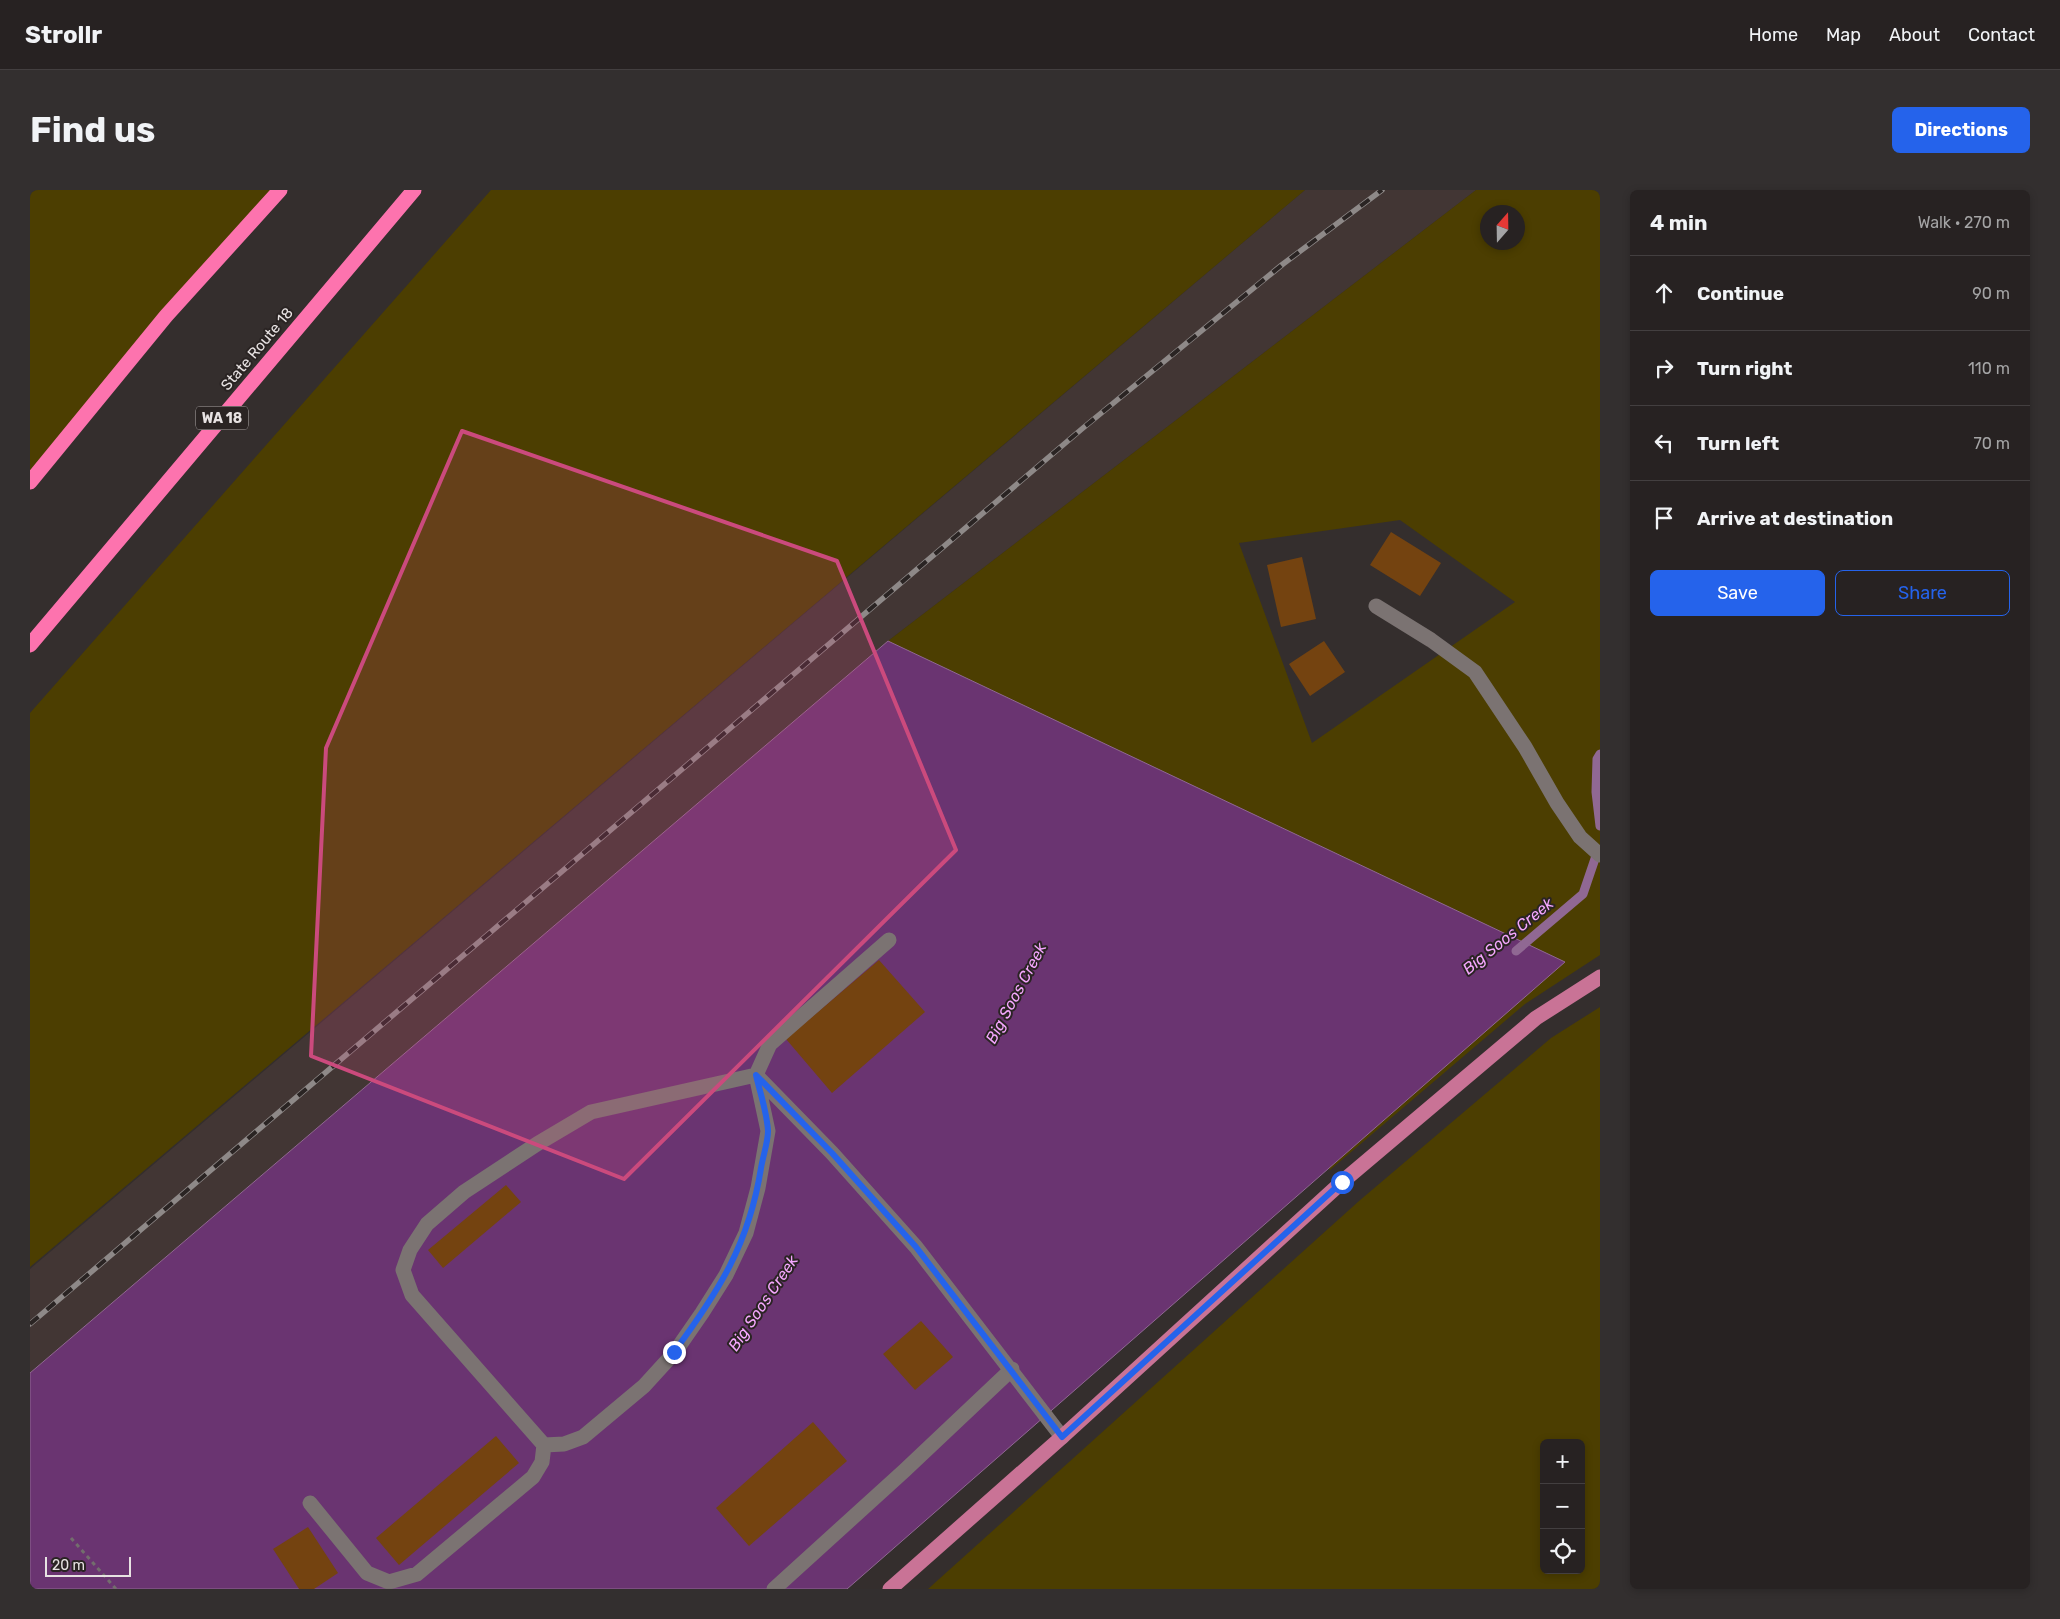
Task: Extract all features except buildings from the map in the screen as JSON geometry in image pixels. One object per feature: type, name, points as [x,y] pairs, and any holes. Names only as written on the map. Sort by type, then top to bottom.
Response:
[{"type":"highway","points":[[30,482],[166,316],[280,190]]},
{"type":"highway","name":"State Route 18","points":[[30,645],[414,190]]},
{"type":"main road","points":[[890,1589],[1062,1437],[1342,1182],[1536,1018],[1600,977]]},
{"type":"lane","points":[[1376,606],[1431,640],[1475,672],[1525,747],[1557,803],[1580,837],[1600,855]]},
{"type":"lane","points":[[544,1445],[564,1444],[583,1436],[644,1386],[674,1352],[702,1314],[726,1275],[746,1233],[758,1188],[768,1131],[756,1075],[770,1044],[889,940]]},
{"type":"lane","points":[[756,1075],[832,1153],[916,1247],[1012,1369],[1062,1437]]},
{"type":"lane","points":[[310,1503],[367,1573],[389,1582],[417,1574],[533,1478],[542,1462],[544,1445],[412,1295],[403,1270],[410,1250],[427,1224],[464,1192],[591,1112],[756,1075]]},
{"type":"lane","points":[[774,1589],[904,1471],[1012,1369]]},
{"type":"path","points":[[71,1538],[116,1589]]},
{"type":"highlighted area","points":[[462,431],[837,561],[956,850],[624,1179],[311,1056],[326,748]]},
{"type":"shaded area","points":[[30,190],[271,190],[30,475]]},
{"type":"shaded area","points":[[491,190],[1305,190],[30,1267],[30,713]]},
{"type":"shaded area","points":[[1305,190],[1476,190],[888,641],[30,1373],[30,1269]]},
{"type":"shaded area","points":[[1476,190],[1600,190],[1600,955],[1525,1004],[1330,1170],[1146,988],[30,1373],[888,641]],"holes":[[[1400,520],[1515,602],[1312,743],[1239,543]]]},
{"type":"shaded area","points":[[1600,1007],[1600,1589],[928,1589],[1359,1201],[1551,1038]]},
{"type":"water","points":[[888,641],[1565,962],[847,1589],[30,1589],[30,1373]]},
{"type":"waterway","name":"Big Soos Creek","points":[[1600,754],[1597,759],[1596,792],[1600,826]]},
{"type":"waterway","name":"Big Soos Creek","points":[[1516,951],[1583,894],[1598,850]]},
{"type":"railway","points":[[30,1324],[1083,428],[1283,264],[1382,190]]},
{"type":"route","points":[[674,1352],[702,1314],[726,1275],[746,1233],[758,1188],[768,1131],[756,1075],[832,1153],[916,1247],[1012,1369],[1062,1437],[1342,1182]]}]
